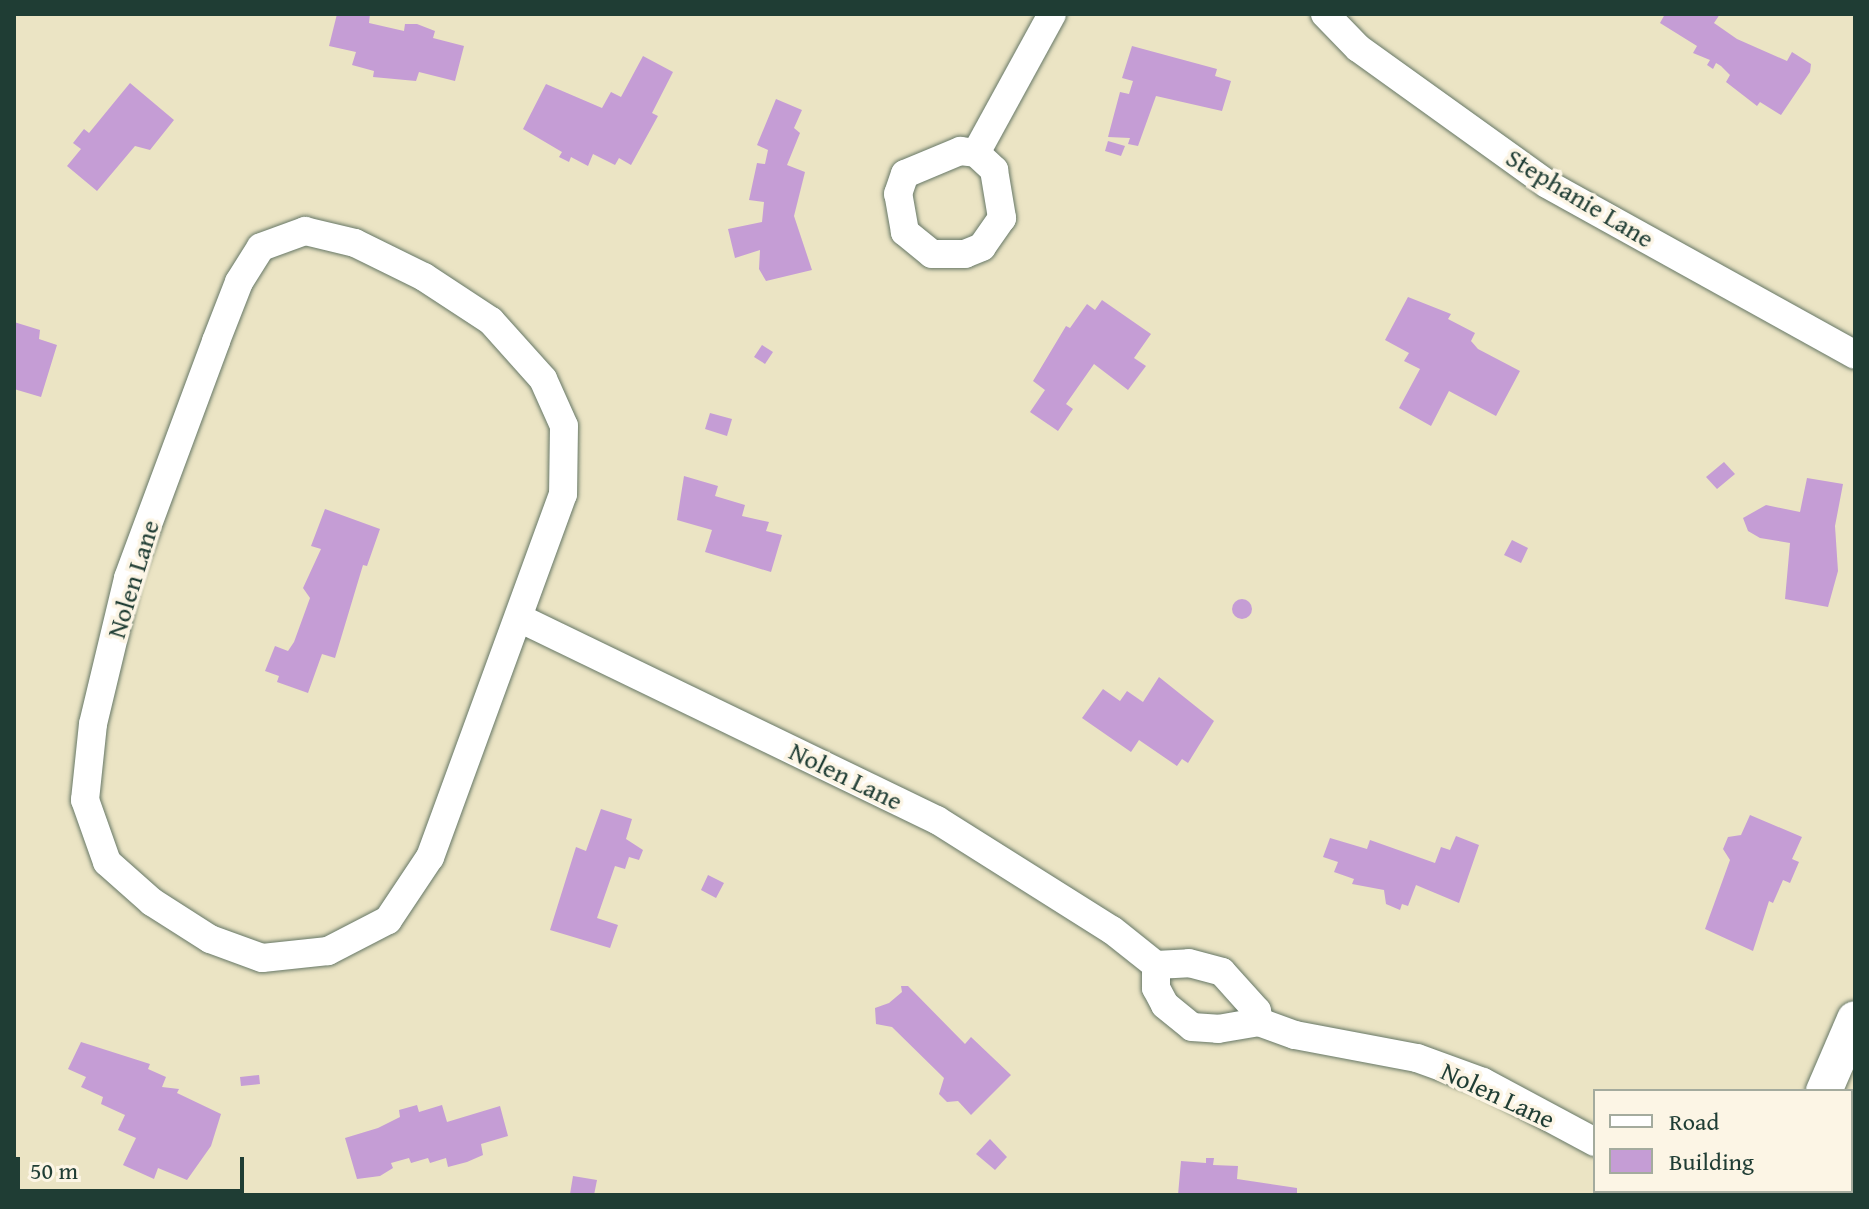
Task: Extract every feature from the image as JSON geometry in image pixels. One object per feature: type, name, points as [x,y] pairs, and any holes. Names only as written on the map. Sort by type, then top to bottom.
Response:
[{"type":"street","points":[[976,153],[1052,14]]},
{"type":"street","name":"Stephanie Lane","points":[[1325,14],[1358,48],[1547,184],[1855,355]]},
{"type":"street","name":"Nolen Lane","points":[[305,231],[355,243],[424,277],[491,321],[543,379],[564,426],[563,494],[519,618],[430,857],[388,920],[328,951],[262,958],[210,939],[152,902],[107,862],[85,800],[93,724],[128,578],[233,297],[261,247],[305,231]]},
{"type":"street","name":"Nolen Lane","points":[[519,618],[937,820],[1112,930],[1156,965],[1156,988],[1165,1005],[1192,1027],[1218,1029],[1259,1022],[1295,1035],[1417,1058],[1483,1082],[1593,1141]]},
{"type":"street","points":[[1156,965],[1189,963],[1222,972],[1257,1011],[1259,1022]]},
{"type":"street","points":[[1825,1089],[1855,1019]]},
{"type":"building","points":[[337,14],[370,14],[369,23],[404,31],[405,24],[417,24],[435,31],[433,38],[464,46],[455,81],[419,72],[416,81],[373,77],[374,71],[352,65],[356,52],[329,46]]},
{"type":"building","points":[[1665,14],[1720,14],[1714,23],[1737,39],[1787,61],[1792,52],[1811,64],[1810,72],[1781,115],[1760,102],[1757,106],[1726,82],[1730,75],[1721,66],[1716,63],[1713,69],[1707,65],[1710,60],[1693,53],[1697,46],[1660,23]]},
{"type":"building","points":[[1132,46],[1217,69],[1215,76],[1231,81],[1222,111],[1156,96],[1138,146],[1128,144],[1130,138],[1108,137],[1120,92],[1129,94],[1133,81],[1122,78]]},
{"type":"building","points":[[643,56],[673,72],[652,113],[658,116],[631,165],[619,158],[615,165],[593,154],[588,166],[571,157],[569,162],[559,157],[562,152],[523,129],[546,84],[602,108],[611,92],[621,97]]},
{"type":"building","points":[[130,83],[174,120],[150,150],[135,146],[97,191],[67,166],[81,149],[73,143],[84,129],[89,133]]},
{"type":"building","points":[[776,99],[802,110],[794,128],[800,133],[787,165],[805,172],[794,216],[812,270],[766,281],[759,269],[760,250],[735,258],[728,229],[762,222],[764,202],[749,200],[757,163],[765,164],[768,150],[757,145]]},
{"type":"building","points":[[1108,141],[1125,146],[1121,156],[1105,151]]},
{"type":"building","points":[[1408,297],[1451,314],[1448,319],[1475,333],[1471,341],[1478,349],[1520,371],[1496,416],[1449,391],[1431,426],[1399,408],[1420,369],[1404,361],[1409,353],[1385,340]]},
{"type":"building","points":[[1102,300],[1151,334],[1134,358],[1146,366],[1128,390],[1094,364],[1066,404],[1073,409],[1058,431],[1030,412],[1045,390],[1033,381],[1066,326],[1070,328],[1087,304],[1095,310]]},
{"type":"building","points":[[14,322],[40,330],[39,339],[57,345],[41,397],[14,389]]},
{"type":"building","points":[[762,345],[773,352],[765,364],[754,357]]},
{"type":"building","points":[[710,413],[732,419],[727,436],[705,429]]},
{"type":"building","points":[[1724,462],[1735,474],[1717,489],[1706,477]]},
{"type":"building","points":[[684,476],[718,486],[715,496],[745,505],[742,516],[769,522],[766,531],[782,535],[771,572],[705,552],[712,530],[677,520]]},
{"type":"building","points":[[1807,478],[1843,484],[1835,526],[1838,571],[1828,607],[1785,599],[1790,543],[1760,538],[1748,531],[1743,518],[1766,505],[1800,512]]},
{"type":"building","points":[[325,509],[380,529],[367,566],[363,565],[335,658],[322,654],[308,693],[277,682],[279,676],[265,671],[275,646],[288,651],[294,642],[310,598],[303,588],[321,549],[311,546]]},
{"type":"building","points":[[1512,540],[1528,548],[1521,563],[1504,555]]},
{"type":"building","points":[[1242,599],[1249,602],[1252,609],[1249,616],[1242,619],[1235,616],[1232,609],[1235,602]]},
{"type":"building","points":[[1159,677],[1214,721],[1188,763],[1182,759],[1177,766],[1139,740],[1131,752],[1082,718],[1103,689],[1120,701],[1127,691],[1143,702]]},
{"type":"building","points":[[601,809],[632,819],[626,839],[643,850],[639,860],[629,857],[625,869],[615,866],[597,918],[618,925],[610,948],[550,930],[576,847],[586,851]]},
{"type":"building","points":[[1750,815],[1802,837],[1792,859],[1799,862],[1790,883],[1783,880],[1773,903],[1769,901],[1753,951],[1705,929],[1730,860],[1723,849],[1728,837],[1741,835]]},
{"type":"building","points":[[1456,836],[1479,845],[1459,903],[1416,885],[1408,906],[1402,904],[1400,910],[1386,904],[1384,890],[1352,884],[1354,879],[1334,872],[1338,862],[1323,857],[1330,838],[1367,849],[1370,840],[1435,863],[1441,847],[1450,850]]},
{"type":"building","points":[[708,875],[724,883],[716,898],[701,890]]},
{"type":"building","points":[[901,986],[908,986],[965,1044],[971,1037],[1011,1075],[971,1115],[958,1101],[947,1102],[939,1094],[944,1078],[892,1027],[876,1024],[875,1008],[889,1003],[902,992]]},
{"type":"building","points":[[81,1042],[150,1064],[148,1069],[166,1077],[162,1087],[179,1089],[177,1093],[221,1114],[211,1146],[187,1180],[158,1168],[154,1179],[123,1165],[136,1138],[118,1130],[125,1115],[101,1104],[103,1097],[81,1087],[86,1077],[68,1069]]},
{"type":"building","points":[[259,1075],[260,1084],[241,1086],[240,1077]]},
{"type":"building","points":[[417,1105],[419,1112],[442,1105],[447,1122],[500,1106],[508,1136],[481,1144],[483,1155],[467,1162],[448,1167],[446,1158],[430,1163],[428,1158],[411,1163],[409,1158],[391,1163],[393,1168],[380,1176],[357,1179],[345,1138],[378,1128],[400,1117],[399,1110]]},
{"type":"building","points":[[990,1139],[1007,1157],[995,1170],[976,1154]]},
{"type":"building","points":[[1206,1158],[1214,1158],[1213,1165],[1238,1166],[1237,1179],[1297,1188],[1297,1195],[1178,1195],[1181,1161],[1206,1163]]},
{"type":"building","points":[[573,1176],[597,1180],[594,1195],[570,1194]]}]
